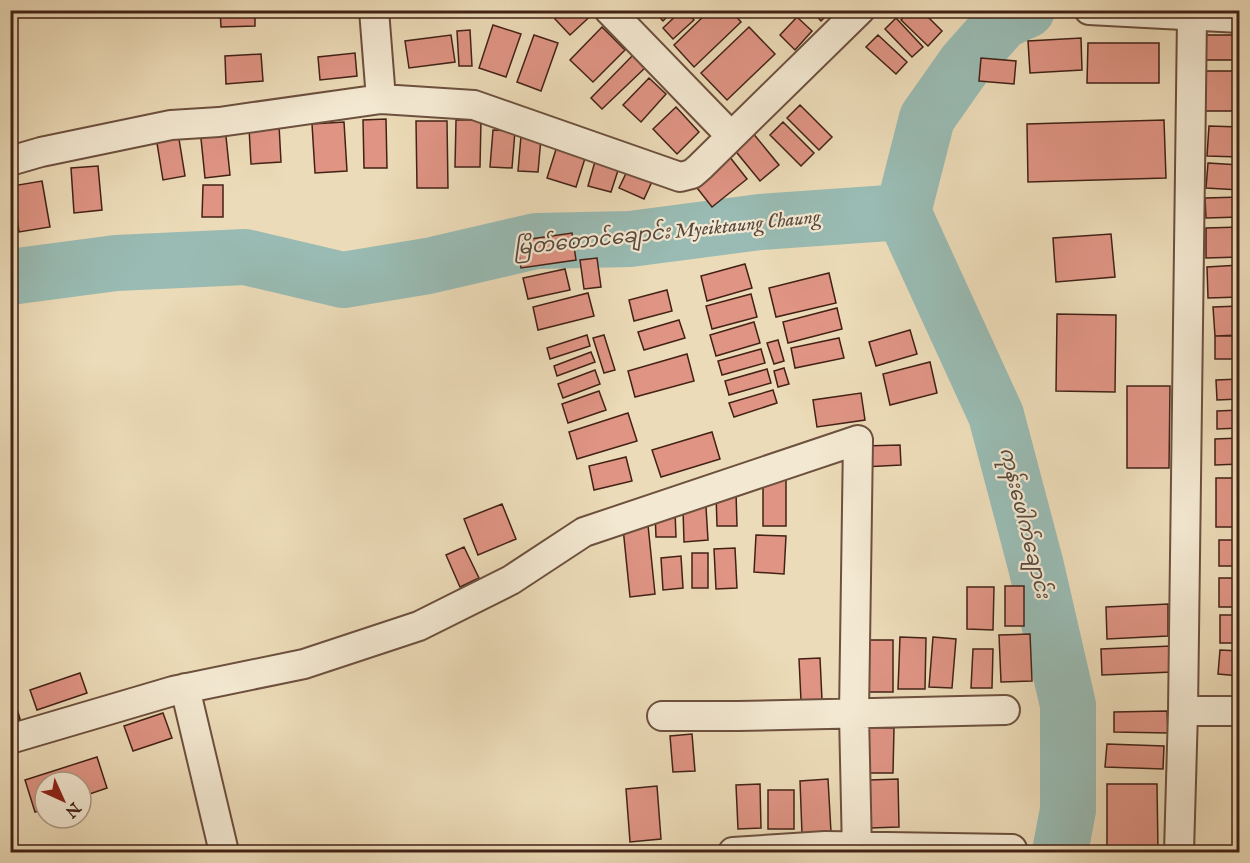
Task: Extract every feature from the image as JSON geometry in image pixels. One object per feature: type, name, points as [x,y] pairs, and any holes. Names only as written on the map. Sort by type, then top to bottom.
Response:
[{"type":"street","points":[[374,10],[381,99]]},
{"type":"street","points":[[609,10],[731,136]]},
{"type":"street","points":[[10,160],[171,125],[219,122],[381,99],[474,105],[680,177],[692,174],[860,10]]},
{"type":"street","points":[[1089,10],[1239,18]]},
{"type":"street","points":[[1179,852],[1183,711],[1192,17]]},
{"type":"street","points":[[10,740],[185,688],[304,664],[419,626],[511,580],[584,532],[858,440],[854,714],[857,849]]},
{"type":"street","points":[[185,688],[224,852]]},
{"type":"street","points":[[662,716],[1005,710]]},
{"type":"street","points":[[1183,711],[1239,711]]},
{"type":"street","points":[[733,852],[825,846],[857,849],[1012,849]]},
{"type":"building","points":[[220,10],[255,10],[255,26],[221,27]]},
{"type":"building","points":[[564,10],[597,10],[570,35],[555,19]]},
{"type":"building","points":[[653,10],[674,10],[663,21]]},
{"type":"building","points":[[682,10],[686,10],[694,20],[673,39],[663,28]]},
{"type":"building","points":[[710,10],[731,10],[741,22],[694,67],[674,45]]},
{"type":"building","points":[[811,10],[832,10],[821,21]]},
{"type":"building","points":[[910,10],[921,10],[942,31],[928,46],[901,20]]},
{"type":"building","points":[[797,17],[812,31],[795,50],[780,35]]},
{"type":"building","points":[[896,18],[923,47],[912,57],[885,29]]},
{"type":"building","points":[[493,25],[521,34],[506,77],[479,68]]},
{"type":"building","points":[[602,27],[625,50],[593,82],[570,60]]},
{"type":"building","points":[[749,27],[775,54],[727,100],[701,73]]},
{"type":"building","points":[[470,30],[472,66],[459,66],[457,31]]},
{"type":"building","points":[[451,35],[455,62],[409,68],[405,41]]},
{"type":"building","points":[[534,35],[558,43],[541,91],[517,82]]},
{"type":"building","points":[[878,35],[907,62],[896,74],[866,47]]},
{"type":"building","points":[[1203,35],[1240,35],[1240,60],[1203,60]]},
{"type":"building","points":[[1081,38],[1082,70],[1030,73],[1028,41]]},
{"type":"building","points":[[1088,43],[1159,43],[1159,83],[1087,83]]},
{"type":"building","points":[[355,53],[357,76],[320,80],[318,57]]},
{"type":"building","points":[[635,53],[647,66],[602,109],[591,98]]},
{"type":"building","points":[[261,54],[263,81],[226,84],[225,56]]},
{"type":"building","points":[[981,58],[1016,61],[1014,84],[979,81]]},
{"type":"building","points":[[1204,71],[1240,71],[1240,111],[1203,111]]},
{"type":"building","points":[[649,78],[666,94],[641,122],[623,105]]},
{"type":"building","points":[[800,105],[832,137],[819,150],[787,118]]},
{"type":"building","points":[[676,107],[699,132],[677,154],[653,129]]},
{"type":"building","points":[[386,119],[387,168],[364,168],[363,120]]},
{"type":"building","points":[[456,120],[481,120],[480,167],[455,167]]},
{"type":"building","points":[[1164,120],[1166,178],[1028,182],[1027,124]]},
{"type":"building","points":[[416,121],[447,121],[448,188],[417,188]]},
{"type":"building","points":[[344,122],[347,171],[315,173],[312,124]]},
{"type":"building","points":[[783,122],[814,153],[801,166],[770,135]]},
{"type":"building","points":[[279,125],[281,162],[251,164],[249,128]]},
{"type":"building","points":[[1209,126],[1240,127],[1240,157],[1207,156]]},
{"type":"building","points":[[225,127],[230,175],[205,178],[200,129]]},
{"type":"building","points":[[493,130],[515,131],[512,168],[490,167]]},
{"type":"building","points":[[752,132],[779,165],[760,181],[733,148]]},
{"type":"building","points":[[178,133],[185,176],[163,180],[156,137]]},
{"type":"building","points":[[521,136],[541,138],[538,172],[518,171]]},
{"type":"building","points":[[558,143],[587,152],[576,187],[547,178]]},
{"type":"building","points":[[598,151],[622,158],[611,192],[588,186]]},
{"type":"building","points":[[729,156],[747,179],[712,207],[694,184]]},
{"type":"building","points":[[631,163],[655,175],[644,199],[619,188]]},
{"type":"building","points":[[1208,163],[1240,165],[1240,190],[1206,188]]},
{"type":"building","points":[[98,166],[102,210],[74,213],[71,168]]},
{"type":"building","points":[[42,181],[50,227],[19,232],[12,186]]},
{"type":"building","points":[[203,185],[223,185],[223,217],[202,217]]},
{"type":"building","points":[[1240,197],[1240,217],[1206,218],[1205,198]]},
{"type":"building","points":[[1240,227],[1240,257],[1206,258],[1206,228]]},
{"type":"building","points":[[572,233],[576,260],[521,268],[517,241]]},
{"type":"building","points":[[1111,234],[1115,277],[1056,282],[1053,238]]},
{"type":"building","points":[[597,258],[601,287],[584,289],[580,260]]},
{"type":"building","points":[[745,264],[752,288],[707,301],[701,276]]},
{"type":"building","points":[[1240,265],[1240,297],[1208,298],[1207,267]]},
{"type":"building","points":[[565,269],[570,290],[528,299],[523,278]]},
{"type":"building","points":[[829,273],[836,303],[776,317],[769,288]]},
{"type":"building","points":[[667,290],[672,311],[634,321],[629,300]]},
{"type":"building","points":[[588,293],[594,316],[538,330],[533,307]]},
{"type":"building","points":[[751,294],[757,317],[712,329],[706,306]]},
{"type":"building","points":[[1240,306],[1240,335],[1215,336],[1213,307]]},
{"type":"building","points":[[837,308],[842,329],[788,343],[783,322]]},
{"type":"building","points":[[1057,314],[1116,315],[1115,392],[1056,391]]},
{"type":"building","points":[[679,320],[685,338],[644,350],[638,332]]},
{"type":"building","points":[[754,322],[760,343],[716,356],[710,335]]},
{"type":"building","points":[[910,330],[917,354],[876,366],[869,342]]},
{"type":"building","points":[[587,335],[590,346],[550,359],[547,348]]},
{"type":"building","points":[[604,335],[615,370],[604,373],[593,338]]},
{"type":"building","points":[[1215,336],[1240,336],[1240,359],[1215,359]]},
{"type":"building","points":[[839,338],[844,358],[795,368],[791,348]]},
{"type":"building","points":[[778,340],[784,361],[774,364],[767,343]]},
{"type":"building","points":[[761,349],[765,363],[722,375],[718,361]]},
{"type":"building","points":[[591,352],[595,362],[557,376],[554,366]]},
{"type":"building","points":[[687,354],[694,381],[635,397],[628,371]]},
{"type":"building","points":[[930,362],[937,393],[890,405],[883,374]]},
{"type":"building","points":[[784,368],[789,384],[778,387],[774,371]]},
{"type":"building","points":[[767,369],[771,383],[729,395],[725,381]]},
{"type":"building","points":[[595,370],[600,384],[563,398],[558,384]]},
{"type":"building","points":[[1240,379],[1240,399],[1217,400],[1216,380]]},
{"type":"building","points":[[1127,386],[1170,386],[1169,468],[1127,468]]},
{"type":"building","points":[[773,390],[777,403],[734,417],[729,403]]},
{"type":"building","points":[[599,391],[606,410],[568,423],[562,404]]},
{"type":"building","points":[[861,393],[865,420],[817,427],[813,400]]},
{"type":"building","points":[[1240,410],[1240,428],[1217,429],[1217,411]]},
{"type":"building","points":[[628,413],[637,441],[577,459],[569,432]]},
{"type":"building","points":[[712,432],[720,459],[661,477],[652,450]]},
{"type":"building","points":[[1240,438],[1240,464],[1215,465],[1215,439]]},
{"type":"building","points":[[900,445],[901,465],[863,467],[863,446]]},
{"type":"building","points":[[626,457],[632,481],[594,490],[589,466]]},
{"type":"building","points":[[1216,478],[1240,478],[1240,527],[1216,527]]},
{"type":"building","points":[[763,479],[786,479],[786,526],[763,526]]},
{"type":"building","points":[[736,492],[737,526],[717,526],[716,493]]},
{"type":"building","points":[[502,504],[516,539],[478,555],[464,519]]},
{"type":"building","points":[[706,507],[708,540],[684,542],[683,509]]},
{"type":"building","points":[[675,511],[676,537],[656,537],[655,512]]},
{"type":"building","points":[[648,525],[655,594],[630,597],[623,528]]},
{"type":"building","points":[[756,535],[786,536],[784,574],[754,572]]},
{"type":"building","points":[[1219,540],[1240,540],[1240,566],[1219,566]]},
{"type":"building","points":[[464,547],[479,578],[460,587],[446,555]]},
{"type":"building","points":[[735,548],[737,588],[716,589],[714,549]]},
{"type":"building","points":[[692,553],[708,553],[708,588],[692,588]]},
{"type":"building","points":[[681,556],[683,588],[663,590],[661,558]]},
{"type":"building","points":[[1219,578],[1240,578],[1240,607],[1219,607]]},
{"type":"building","points":[[1005,586],[1024,586],[1024,626],[1005,626]]},
{"type":"building","points":[[967,587],[994,587],[993,630],[967,629]]},
{"type":"building","points":[[1168,604],[1168,636],[1107,639],[1106,607]]},
{"type":"building","points":[[1220,615],[1240,615],[1240,643],[1220,643]]},
{"type":"building","points":[[1030,634],[1032,681],[1001,682],[999,635]]},
{"type":"building","points":[[900,637],[926,638],[925,689],[898,689]]},
{"type":"building","points":[[933,637],[956,639],[952,688],[929,687]]},
{"type":"building","points":[[864,640],[893,640],[893,692],[864,692]]},
{"type":"building","points":[[1171,646],[1172,672],[1102,675],[1101,649]]},
{"type":"building","points":[[973,649],[993,649],[992,688],[971,688]]},
{"type":"building","points":[[1220,650],[1240,651],[1240,676],[1218,674]]},
{"type":"building","points":[[820,658],[822,700],[801,701],[799,659]]},
{"type":"building","points":[[80,673],[87,693],[37,710],[30,690]]},
{"type":"building","points":[[15,702],[20,719],[10,722],[10,703]]},
{"type":"building","points":[[1167,711],[1168,733],[1114,732],[1114,712]]},
{"type":"building","points":[[163,713],[172,738],[133,751],[124,726]]},
{"type":"building","points":[[863,727],[894,728],[893,773],[862,773]]},
{"type":"building","points":[[692,734],[695,771],[673,772],[670,736]]},
{"type":"building","points":[[1107,744],[1164,746],[1163,769],[1105,767]]},
{"type":"building","points":[[97,757],[107,788],[93,793],[93,770],[56,770]]},
{"type":"building","points":[[33,777],[33,806],[25,780]]},
{"type":"building","points":[[828,779],[831,832],[802,834],[800,781]]},
{"type":"building","points":[[898,779],[899,827],[870,828],[869,780]]},
{"type":"building","points":[[760,784],[761,828],[738,829],[736,785]]},
{"type":"building","points":[[1107,784],[1157,784],[1158,852],[1107,852]]},
{"type":"building","points":[[657,786],[661,839],[630,842],[626,789]]},
{"type":"building","points":[[768,790],[794,790],[794,829],[768,829]]},
{"type":"waterway","name":"မြိတ်တောင်ချောင်း Myeiktaung Chaung","points":[[10,277],[116,263],[245,257],[343,280],[428,266],[536,241],[630,239],[760,222],[903,212],[927,118],[965,64],[1003,21],[1027,10]]},
{"type":"waterway","name":"ကုန်းဖေါက်ချောင်း","points":[[903,212],[996,415],[1036,566],[1068,705],[1068,810],[1060,852]]}]
